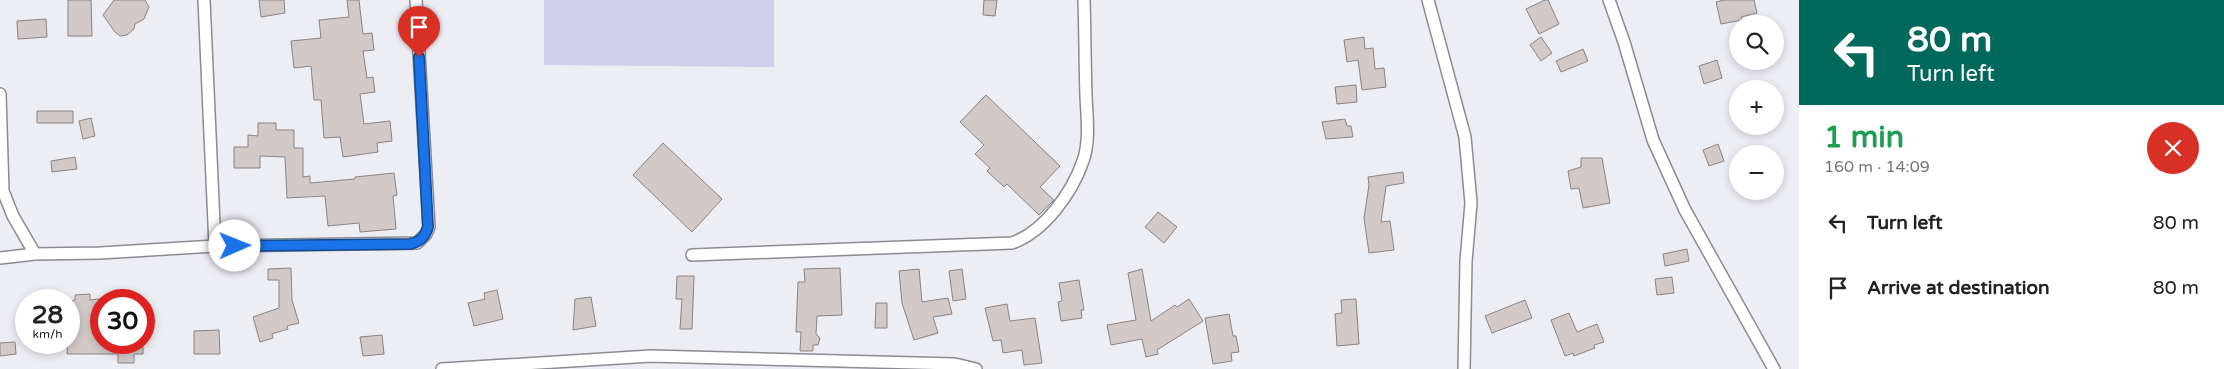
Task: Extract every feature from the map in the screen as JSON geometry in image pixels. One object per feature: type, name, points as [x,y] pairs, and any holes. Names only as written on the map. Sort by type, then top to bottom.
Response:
[{"type":"street","points":[[204,0],[215,246]]},
{"type":"street","points":[[0,258],[35,254],[100,253],[215,246],[417,243],[426,234],[428,227],[416,0]]},
{"type":"street","points":[[692,255],[1012,243],[1033,234],[1058,206],[1083,161],[1087,132],[1084,0]]},
{"type":"street","points":[[1428,0],[1465,137],[1470,203],[1466,261],[1464,369]]},
{"type":"street","points":[[1609,0],[1653,140],[1685,210],[1774,369]]},
{"type":"street","points":[[0,94],[3,191],[13,216],[35,254]]},
{"type":"street","points":[[448,368],[651,356],[868,365],[955,364],[976,369]]},
{"type":"shaded area","points":[[544,0],[774,0],[774,67],[544,65]]},
{"type":"building","points":[[68,0],[91,0],[92,36],[68,36]]},
{"type":"building","points":[[114,0],[145,0],[149,7],[144,19],[135,24],[134,29],[127,35],[120,36],[115,32],[103,15]]},
{"type":"building","points":[[259,0],[284,0],[285,13],[261,17]]},
{"type":"building","points":[[347,0],[359,0],[363,34],[372,33],[374,50],[363,51],[367,78],[373,77],[375,92],[360,94],[364,124],[390,121],[392,141],[377,143],[378,152],[343,157],[340,137],[324,138],[321,100],[314,100],[311,66],[294,68],[291,41],[321,38],[319,20],[349,17]]},
{"type":"building","points":[[984,0],[997,0],[995,16],[983,15]]},
{"type":"building","points":[[1548,0],[1559,24],[1539,34],[1526,9]]},
{"type":"building","points":[[1724,0],[1754,0],[1757,13],[1729,15],[1729,22],[1721,24],[1716,2]]},
{"type":"building","points":[[46,19],[47,37],[18,39],[17,21]]},
{"type":"building","points":[[1364,37],[1365,49],[1373,48],[1375,69],[1384,68],[1386,87],[1362,90],[1358,60],[1347,62],[1344,40]]},
{"type":"building","points":[[1541,37],[1552,53],[1541,61],[1530,45]]},
{"type":"building","points":[[1583,49],[1588,61],[1561,72],[1556,61]]},
{"type":"building","points":[[1717,60],[1722,78],[1704,84],[1699,66]]},
{"type":"building","points":[[1356,85],[1357,102],[1337,104],[1335,87]]},
{"type":"building","points":[[986,95],[1060,166],[1040,187],[1054,200],[1039,215],[1007,184],[1004,187],[987,171],[990,168],[975,154],[984,145],[960,122]]},
{"type":"building","points":[[37,111],[73,111],[73,123],[37,123]]},
{"type":"building","points":[[91,118],[95,136],[83,139],[79,121]]},
{"type":"building","points":[[1345,119],[1347,126],[1351,126],[1353,137],[1326,139],[1322,122]]},
{"type":"building","points":[[258,123],[276,123],[276,130],[294,130],[294,148],[303,148],[303,177],[310,176],[310,183],[394,173],[397,195],[393,196],[396,229],[360,232],[359,223],[328,226],[325,196],[287,198],[285,157],[260,156],[260,168],[234,168],[234,147],[248,147],[248,135],[258,136]]},
{"type":"building","points":[[663,143],[722,199],[692,232],[633,175]]},
{"type":"building","points":[[1718,144],[1724,161],[1709,166],[1703,150]]},
{"type":"building","points":[[75,157],[77,169],[52,172],[51,161]]},
{"type":"building","points":[[1581,158],[1602,158],[1610,203],[1583,208],[1579,188],[1571,189],[1568,171],[1581,167]]},
{"type":"building","points":[[1403,172],[1404,183],[1386,186],[1381,222],[1390,221],[1394,250],[1369,253],[1364,218],[1369,185],[1368,177]]},
{"type":"building","points":[[1158,212],[1177,227],[1164,243],[1145,227]]},
{"type":"building","points":[[1687,249],[1689,261],[1665,266],[1663,254]]},
{"type":"building","points":[[291,268],[292,300],[299,323],[287,326],[288,329],[272,334],[273,338],[260,342],[253,317],[279,308],[279,280],[268,280],[268,269]]},
{"type":"building","points":[[840,268],[842,315],[817,316],[816,334],[820,338],[818,345],[813,345],[813,351],[800,351],[801,332],[796,332],[798,282],[805,282],[804,269]]},
{"type":"building","points":[[919,269],[922,302],[948,298],[952,314],[933,317],[938,333],[914,340],[902,303],[899,271]]},
{"type":"building","points":[[962,269],[966,299],[953,301],[949,271]]},
{"type":"building","points":[[1142,269],[1151,321],[1175,305],[1177,307],[1189,299],[1203,321],[1157,350],[1158,354],[1146,357],[1142,339],[1111,345],[1107,325],[1136,320],[1128,273]]},
{"type":"building","points":[[677,276],[694,276],[692,329],[680,329],[682,299],[676,299]]},
{"type":"building","points":[[1672,277],[1674,293],[1657,295],[1655,279]]},
{"type":"building","points":[[1079,280],[1084,310],[1081,310],[1082,318],[1061,321],[1058,302],[1062,301],[1059,283]]},
{"type":"building","points":[[497,290],[503,319],[474,326],[468,303],[485,299],[484,293]]},
{"type":"building","points":[[90,294],[90,354],[80,354],[80,295]]},
{"type":"building","points":[[591,297],[596,326],[573,330],[575,299]]},
{"type":"building","points":[[1356,299],[1359,344],[1337,346],[1335,314],[1342,313],[1341,300]]},
{"type":"building","points":[[1525,300],[1532,318],[1492,333],[1485,316]]},
{"type":"building","points":[[876,303],[887,303],[887,328],[875,328]]},
{"type":"building","points":[[1007,304],[1010,321],[1035,318],[1042,363],[1024,365],[1022,350],[1003,353],[1001,340],[993,341],[985,308]]},
{"type":"building","points":[[1569,313],[1577,332],[1597,324],[1604,342],[1594,345],[1595,348],[1574,356],[1573,353],[1565,356],[1551,320]]},
{"type":"building","points":[[1229,314],[1233,336],[1236,336],[1239,352],[1231,353],[1232,361],[1213,364],[1205,318]]},
{"type":"building","points":[[219,330],[220,354],[194,354],[194,331]]},
{"type":"building","points":[[382,335],[384,354],[363,356],[360,337]]},
{"type":"building","points":[[15,342],[16,354],[0,356],[0,343]]},
{"type":"building","points":[[118,354],[134,354],[134,363],[118,363]]},
{"type":"route","points":[[235,246],[410,244],[417,243],[422,239],[428,227],[419,57]]}]
